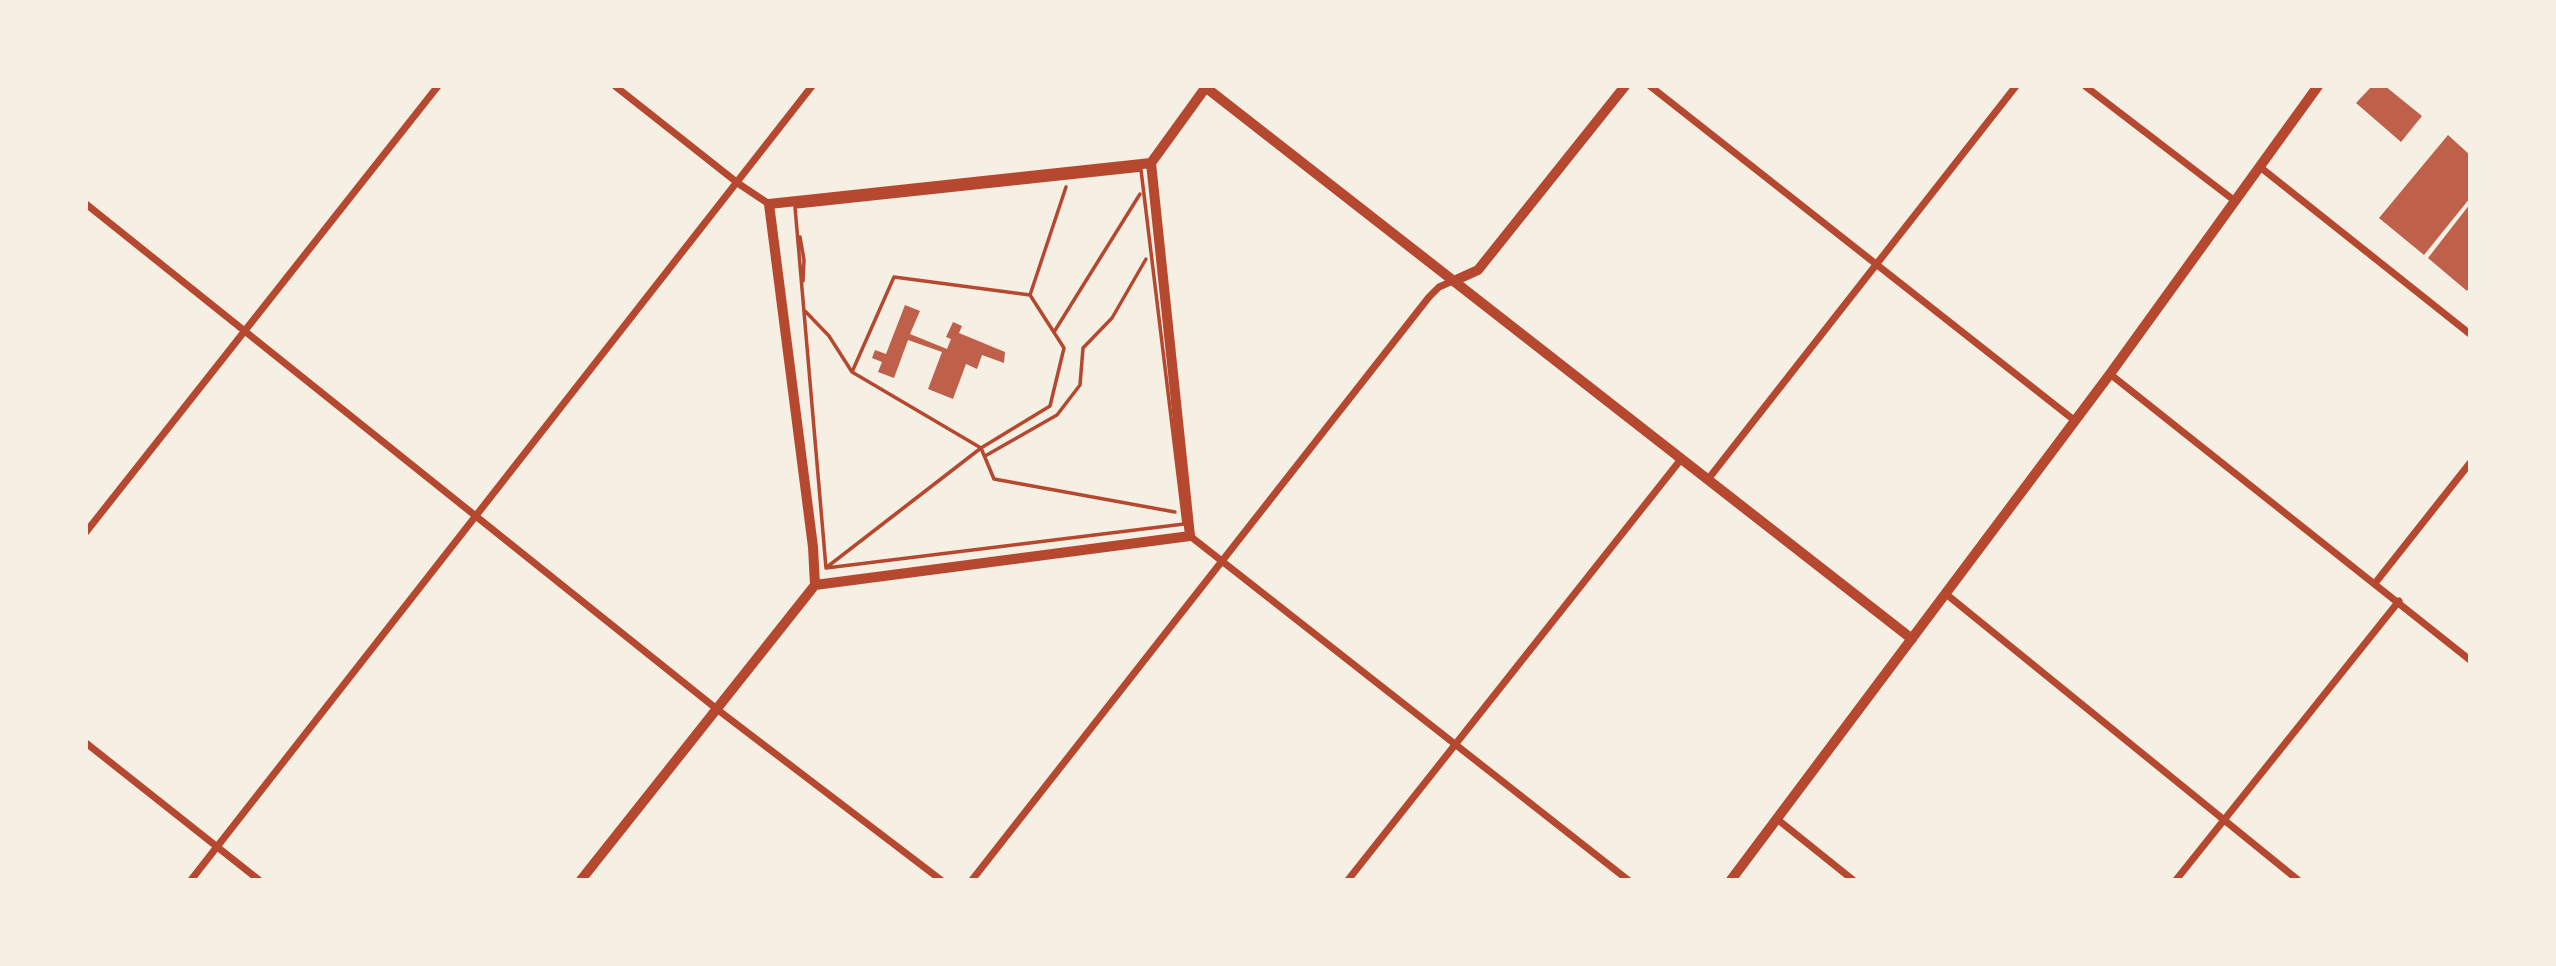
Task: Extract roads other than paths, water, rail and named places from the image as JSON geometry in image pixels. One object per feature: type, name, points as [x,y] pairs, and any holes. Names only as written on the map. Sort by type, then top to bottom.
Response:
[{"type":"street","points":[[86,532],[438,86]]},
{"type":"street","points":[[615,86],[739,184],[769,204],[1151,163]]},
{"type":"street","points":[[191,880],[739,184],[812,86]]},
{"type":"street","points":[[972,880],[1429,297],[1439,287],[1478,270],[1625,86]]},
{"type":"street","points":[[1650,86],[2074,420]]},
{"type":"street","points":[[1709,478],[2016,86]]},
{"type":"street","points":[[2085,86],[2235,201]]},
{"type":"street","points":[[1731,880],[2110,374],[2318,86]]},
{"type":"street","points":[[1190,536],[1151,163],[1205,87],[1456,280],[1912,639]]},
{"type":"street","points":[[2260,167],[2470,334]]},
{"type":"street","points":[[86,204],[718,710],[942,880]]},
{"type":"street","points":[[581,880],[815,585],[813,547],[769,204]]},
{"type":"street","points":[[2110,374],[2376,582],[2470,660]]},
{"type":"street","points":[[1348,880],[1682,458]]},
{"type":"street","points":[[2376,582],[2470,463]]},
{"type":"street","points":[[815,585],[1190,536],[1628,880]]},
{"type":"street","points":[[1946,594],[2298,880]]},
{"type":"street","points":[[2176,880],[2399,601]]},
{"type":"street","points":[[86,743],[259,880]]},
{"type":"street","points":[[1777,819],[1853,880]]}]
